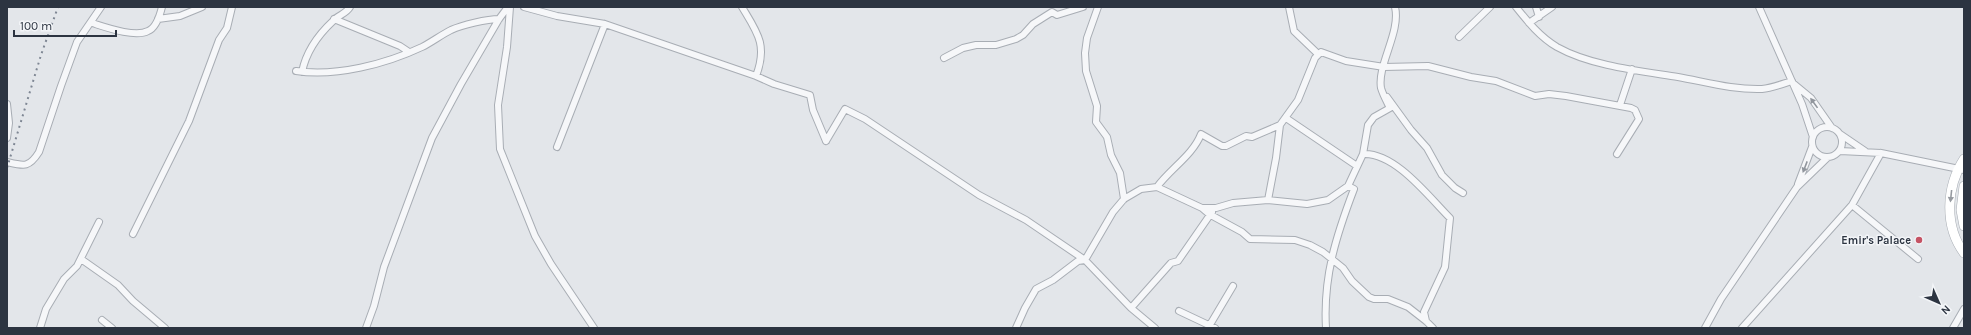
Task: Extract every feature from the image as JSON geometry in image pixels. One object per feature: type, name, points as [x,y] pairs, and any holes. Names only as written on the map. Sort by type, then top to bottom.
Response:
[{"type":"main road","points":[[1964,160],[1951,192],[1950,209],[1955,237],[1964,254]]},
{"type":"main road","points":[[1964,186],[1961,210],[1964,226]]},
{"type":"street","points":[[7,162],[23,166],[34,160],[39,152],[61,86],[78,42],[83,32],[92,23],[101,7]]},
{"type":"street","points":[[92,23],[139,34],[150,31],[158,19],[162,7]]},
{"type":"street","points":[[158,19],[180,16],[202,7]]},
{"type":"street","points":[[132,234],[189,121],[219,40],[227,28],[232,7]]},
{"type":"street","points":[[350,7],[342,15],[334,19],[319,36],[299,72],[327,72],[380,63],[408,52],[454,29],[488,20],[499,19]]},
{"type":"street","points":[[366,328],[374,306],[384,267],[432,138],[499,19],[509,7]]},
{"type":"street","points":[[509,7],[507,47],[498,105],[500,149],[535,236],[551,264],[594,328]]},
{"type":"street","points":[[524,7],[605,24],[756,76],[774,84],[810,95],[813,110],[826,141],[845,109],[866,119],[979,195],[1026,220],[1085,260],[1131,308],[1155,328]]},
{"type":"street","points":[[742,7],[758,33],[762,44],[761,64],[756,76]]},
{"type":"street","points":[[944,58],[963,48],[976,45],[996,44],[1016,39],[1023,35],[1033,24],[1052,12],[1057,15],[1083,7]]},
{"type":"street","points":[[1098,7],[1087,38],[1085,53],[1086,71],[1097,106],[1096,122],[1107,136],[1111,155],[1120,173],[1124,199]]},
{"type":"street","points":[[1289,7],[1294,31],[1318,54]]},
{"type":"street","points":[[1395,7],[1396,22],[1384,68],[1381,89],[1400,112],[1411,130],[1426,146],[1442,175],[1454,188],[1462,193]]},
{"type":"street","points":[[1459,37],[1490,7]]},
{"type":"street","points":[[1516,7],[1528,23],[1545,39],[1558,48],[1592,61],[1715,85],[1763,89],[1792,82]]},
{"type":"street","points":[[1536,7],[1539,17]]},
{"type":"street","points":[[1528,23],[1552,7]]},
{"type":"street","points":[[1759,7],[1802,104],[1813,137],[1812,147],[1797,187]]},
{"type":"street","points":[[334,19],[400,46],[408,52]]},
{"type":"street","points":[[557,147],[605,24]]},
{"type":"street","points":[[1318,54],[1320,52],[1346,62],[1384,68],[1428,66],[1471,77],[1496,81],[1535,96],[1549,94],[1566,96],[1620,105],[1636,110],[1639,119],[1617,154]]},
{"type":"street","points":[[1156,187],[1190,152],[1198,142],[1201,134],[1222,146],[1226,146],[1246,136],[1252,137],[1280,125],[1286,118],[1306,85],[1318,54]]},
{"type":"street","points":[[1620,105],[1632,69]]},
{"type":"street","points":[[1792,82],[1811,98],[1832,128],[1865,151]]},
{"type":"street","points":[[1202,208],[1216,208],[1233,203],[1268,200],[1318,203],[1328,200],[1348,186],[1363,154],[1368,125],[1374,117],[1390,108],[1385,95]]},
{"type":"street","points":[[7,104],[9,123],[7,138]]},
{"type":"street","points":[[1286,118],[1357,166]]},
{"type":"street","points":[[1268,200],[1276,158],[1280,125]]},
{"type":"street","points":[[1813,137],[1819,129],[1832,128]]},
{"type":"street","points":[[1705,328],[1721,299],[1797,187],[1827,158],[1836,155],[1840,151],[1842,143],[1839,133]]},
{"type":"street","points":[[1812,147],[1818,155],[1827,158]]},
{"type":"street","points":[[1840,151],[1865,151],[1881,153],[1961,170]]},
{"type":"street","points":[[1742,328],[1852,205],[1881,153]]},
{"type":"street","points":[[1363,154],[1371,154],[1388,159],[1413,179],[1450,218],[1446,267],[1424,312],[1426,321]]},
{"type":"street","points":[[1326,328],[1327,284],[1330,258],[1339,227],[1354,189],[1348,186]]},
{"type":"street","points":[[1085,260],[1113,212],[1124,199],[1141,189],[1156,187],[1202,208],[1242,232],[1250,239],[1295,240],[1310,245],[1343,268],[1352,281],[1368,297],[1374,300],[1388,299],[1408,307],[1433,328]]},
{"type":"street","points":[[1852,205],[1918,259]]},
{"type":"street","points":[[1131,308],[1171,263],[1178,260],[1210,214],[1216,208]]},
{"type":"street","points":[[40,328],[46,309],[64,279],[77,266],[99,222]]},
{"type":"street","points":[[80,259],[118,285],[133,301],[164,328]]},
{"type":"street","points":[[1016,328],[1036,289],[1053,280],[1078,261],[1085,260]]},
{"type":"street","points":[[1179,311],[1211,327],[1233,286]]},
{"type":"street","points":[[1952,328],[1964,309]]},
{"type":"street","points":[[102,320],[112,328]]},
{"type":"railway","points":[[7,168],[41,55],[58,7]]},
{"type":"place","name":"Emir's Palace","points":[[1919,240]]}]
